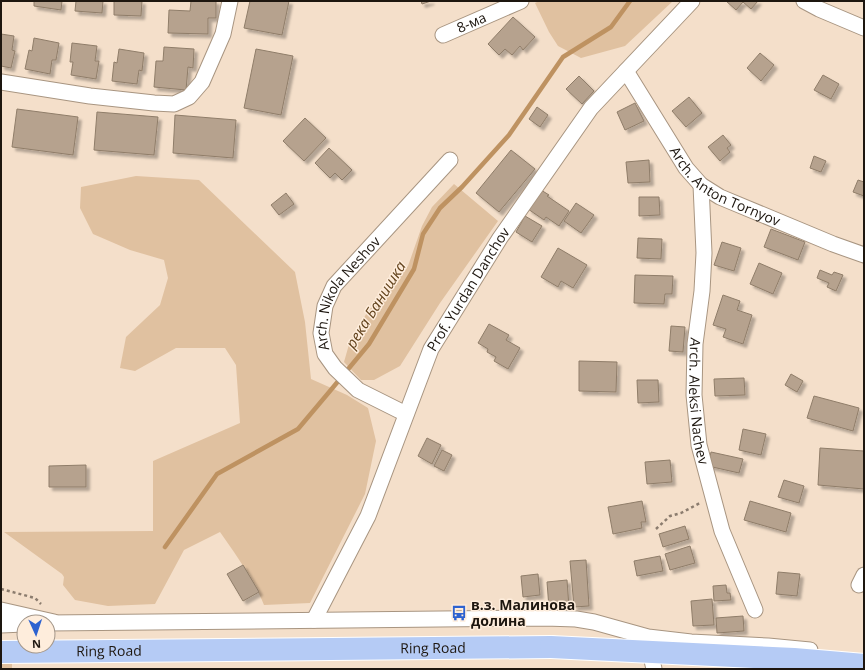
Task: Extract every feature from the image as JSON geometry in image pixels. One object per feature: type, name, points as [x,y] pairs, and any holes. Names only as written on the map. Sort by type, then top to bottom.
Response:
[{"type":"highway","name":"Ring Road","points":[[1,652],[551,647],[794,659],[864,665]]},
{"type":"street","points":[[1,82],[90,96],[174,104],[190,97],[202,82],[223,34],[230,1]]},
{"type":"street","name":"8-ма","points":[[443,36],[521,1]]},
{"type":"street","name":"Prof. Yurdan Danchov","points":[[314,620],[368,516],[431,349],[500,238],[590,108],[692,1]]},
{"type":"street","points":[[804,1],[864,28]]},
{"type":"street","name":"Arch. Anton Tornyov","points":[[626,71],[686,168],[701,185],[720,197],[826,242],[864,256]]},
{"type":"street","name":"Arch. Nikola Neshov","points":[[406,414],[358,390],[334,368],[325,354],[321,333],[325,306],[334,286],[450,160]]},
{"type":"street","name":"Arch. Aleksi Nachev","points":[[701,185],[704,253],[702,291],[695,344],[694,395],[699,445],[722,531],[755,610]]},
{"type":"street","points":[[1,610],[18,614]]},
{"type":"street","points":[[56,622],[545,618],[582,620],[648,638],[864,654]]},
{"type":"street","points":[[1,624],[16,624]]},
{"type":"street","points":[[623,631],[635,637],[648,648],[654,669]]},
{"type":"path","points":[[656,529],[670,516],[681,513],[713,497]]},
{"type":"path","points":[[1,589],[35,598],[39,600],[42,605]]},
{"type":"shaded area","points":[[539,1],[673,1],[625,46],[581,58],[558,46],[549,32],[535,3]]},
{"type":"shaded area","points":[[136,176],[199,180],[295,272],[305,322],[311,379],[347,395],[368,408],[376,441],[365,494],[310,603],[264,605],[249,576],[220,532],[184,550],[155,604],[108,606],[75,600],[63,585],[64,577],[62,574],[4,532],[153,531],[153,461],[240,423],[236,365],[225,348],[176,348],[135,371],[120,368],[126,337],[160,305],[168,278],[164,260],[130,250],[93,234],[80,208],[81,187]]},
{"type":"shaded area","points":[[454,184],[498,221],[440,303],[400,366],[374,380],[361,380],[344,362],[350,341],[368,311],[408,266],[422,226],[432,207]]},
{"type":"shaded area","points":[[1,663],[12,663],[12,669],[1,669]]},
{"type":"building","points":[[34,1],[62,1],[61,10],[34,6]]},
{"type":"building","points":[[76,1],[103,1],[102,13],[75,11]]},
{"type":"building","points":[[114,1],[142,1],[141,16],[114,15]]},
{"type":"building","points":[[191,1],[216,1],[216,18],[208,18],[208,34],[168,33],[169,10],[190,11]]},
{"type":"building","points":[[250,1],[289,1],[282,35],[244,28]]},
{"type":"building","points":[[421,1],[431,1],[422,4]]},
{"type":"building","points":[[726,1],[758,1],[751,9],[743,2],[736,10]]},
{"type":"building","points":[[513,17],[535,37],[523,50],[520,46],[512,55],[505,49],[499,55],[488,44]]},
{"type":"building","points":[[1,34],[14,36],[12,50],[15,51],[11,68],[1,66]]},
{"type":"building","points":[[34,38],[59,43],[56,60],[52,60],[50,74],[25,69],[29,50],[32,51]]},
{"type":"building","points":[[72,43],[97,46],[95,61],[99,61],[96,79],[71,75],[73,62],[70,62]]},
{"type":"building","points":[[164,47],[194,49],[193,68],[188,67],[186,90],[154,87],[156,61],[163,61]]},
{"type":"building","points":[[119,49],[144,53],[142,71],[139,70],[137,84],[112,81],[114,62],[117,63]]},
{"type":"building","points":[[256,49],[293,56],[281,115],[244,108]]},
{"type":"building","points":[[760,53],[774,65],[761,81],[747,68]]},
{"type":"building","points":[[823,75],[839,84],[831,99],[814,90]]},
{"type":"building","points":[[579,76],[594,91],[582,104],[566,89]]},
{"type":"building","points":[[689,97],[702,113],[686,127],[672,111]]},
{"type":"building","points":[[635,103],[644,121],[625,130],[617,112]]},
{"type":"building","points":[[537,107],[548,115],[540,127],[529,119]]},
{"type":"building","points":[[17,109],[78,117],[73,155],[12,147]]},
{"type":"building","points":[[97,112],[158,117],[154,155],[94,150]]},
{"type":"building","points":[[175,115],[236,120],[233,158],[173,153]]},
{"type":"building","points":[[305,118],[326,138],[304,161],[283,141]]},
{"type":"building","points":[[723,135],[731,145],[727,148],[730,152],[720,161],[708,147]]},
{"type":"building","points":[[329,148],[352,170],[342,180],[335,173],[330,178],[315,163]]},
{"type":"building","points":[[511,150],[535,169],[499,212],[476,193]]},
{"type":"building","points":[[814,156],[826,161],[821,172],[810,168]]},
{"type":"building","points":[[649,160],[650,182],[628,183],[626,162]]},
{"type":"building","points":[[858,180],[864,182],[864,196],[853,192]]},
{"type":"building","points":[[541,190],[569,211],[559,226],[546,217],[544,220],[528,209]]},
{"type":"building","points":[[286,193],[294,204],[279,215],[271,205]]},
{"type":"building","points":[[639,197],[659,197],[660,215],[639,216]]},
{"type":"building","points":[[576,203],[594,215],[581,233],[564,221]]},
{"type":"building","points":[[525,216],[542,226],[532,242],[516,232]]},
{"type":"building","points":[[771,229],[805,242],[798,260],[764,247]]},
{"type":"building","points":[[638,238],[662,239],[661,259],[637,258]]},
{"type":"building","points":[[722,242],[741,248],[734,271],[714,265]]},
{"type":"building","points":[[558,248],[587,265],[573,288],[561,281],[558,287],[541,277]]},
{"type":"building","points":[[759,263],[782,273],[773,294],[750,284]]},
{"type":"building","points":[[820,270],[832,275],[834,272],[843,275],[836,291],[827,287],[829,283],[817,278]]},
{"type":"building","points":[[635,275],[673,276],[672,294],[665,294],[664,304],[634,303]]},
{"type":"building","points":[[723,295],[740,301],[737,310],[752,315],[743,344],[723,337],[726,329],[713,325]]},
{"type":"building","points":[[489,324],[509,335],[506,340],[520,348],[508,369],[494,361],[496,357],[487,352],[488,349],[478,343]]},
{"type":"building","points":[[671,326],[685,327],[683,352],[669,351]]},
{"type":"building","points":[[579,361],[617,362],[616,392],[579,391]]},
{"type":"building","points":[[791,374],[803,381],[797,392],[785,385]]},
{"type":"building","points":[[744,378],[745,395],[715,396],[714,379]]},
{"type":"building","points":[[637,380],[658,380],[659,402],[638,403]]},
{"type":"building","points":[[814,396],[859,408],[853,431],[807,418]]},
{"type":"building","points":[[743,429],[766,434],[761,455],[739,450]]},
{"type":"building","points":[[427,438],[441,445],[432,464],[418,456]]},
{"type":"building","points":[[820,448],[864,451],[864,489],[818,485]]},
{"type":"building","points":[[442,450],[452,455],[444,471],[434,466]]},
{"type":"building","points":[[711,452],[743,459],[739,473],[708,466]]},
{"type":"building","points":[[670,460],[672,482],[647,484],[645,462]]},
{"type":"building","points":[[86,465],[86,487],[49,487],[49,466]]},
{"type":"building","points":[[784,480],[804,486],[799,503],[778,497]]},
{"type":"building","points":[[642,501],[646,522],[641,522],[642,528],[613,534],[608,507]]},
{"type":"building","points":[[750,501],[791,513],[786,532],[744,520]]},
{"type":"building","points":[[685,526],[689,539],[663,547],[659,534]]},
{"type":"building","points":[[690,546],[695,563],[670,570],[665,554]]},
{"type":"building","points":[[660,556],[663,571],[637,576],[634,561]]},
{"type":"building","points":[[586,560],[589,606],[574,607],[570,561]]},
{"type":"building","points":[[243,565],[259,592],[243,601],[227,574]]},
{"type":"building","points":[[778,572],[800,574],[797,596],[776,594]]},
{"type":"building","points":[[538,574],[540,595],[523,597],[521,576]]},
{"type":"building","points":[[567,580],[569,607],[549,608],[547,582]]},
{"type":"building","points":[[726,585],[727,593],[730,593],[731,600],[714,601],[713,586]]},
{"type":"building","points":[[712,599],[714,625],[693,626],[691,601]]},
{"type":"building","points":[[743,616],[744,631],[717,633],[716,618]]},
{"type":"waterway","name":"река Банишка","points":[[165,547],[217,474],[298,429],[369,344],[414,269],[423,234],[440,208],[462,187],[509,135],[563,57],[611,27],[630,1]]},
{"type":"place","name":"в.з. Малинова долина","points":[[459,613]]}]
